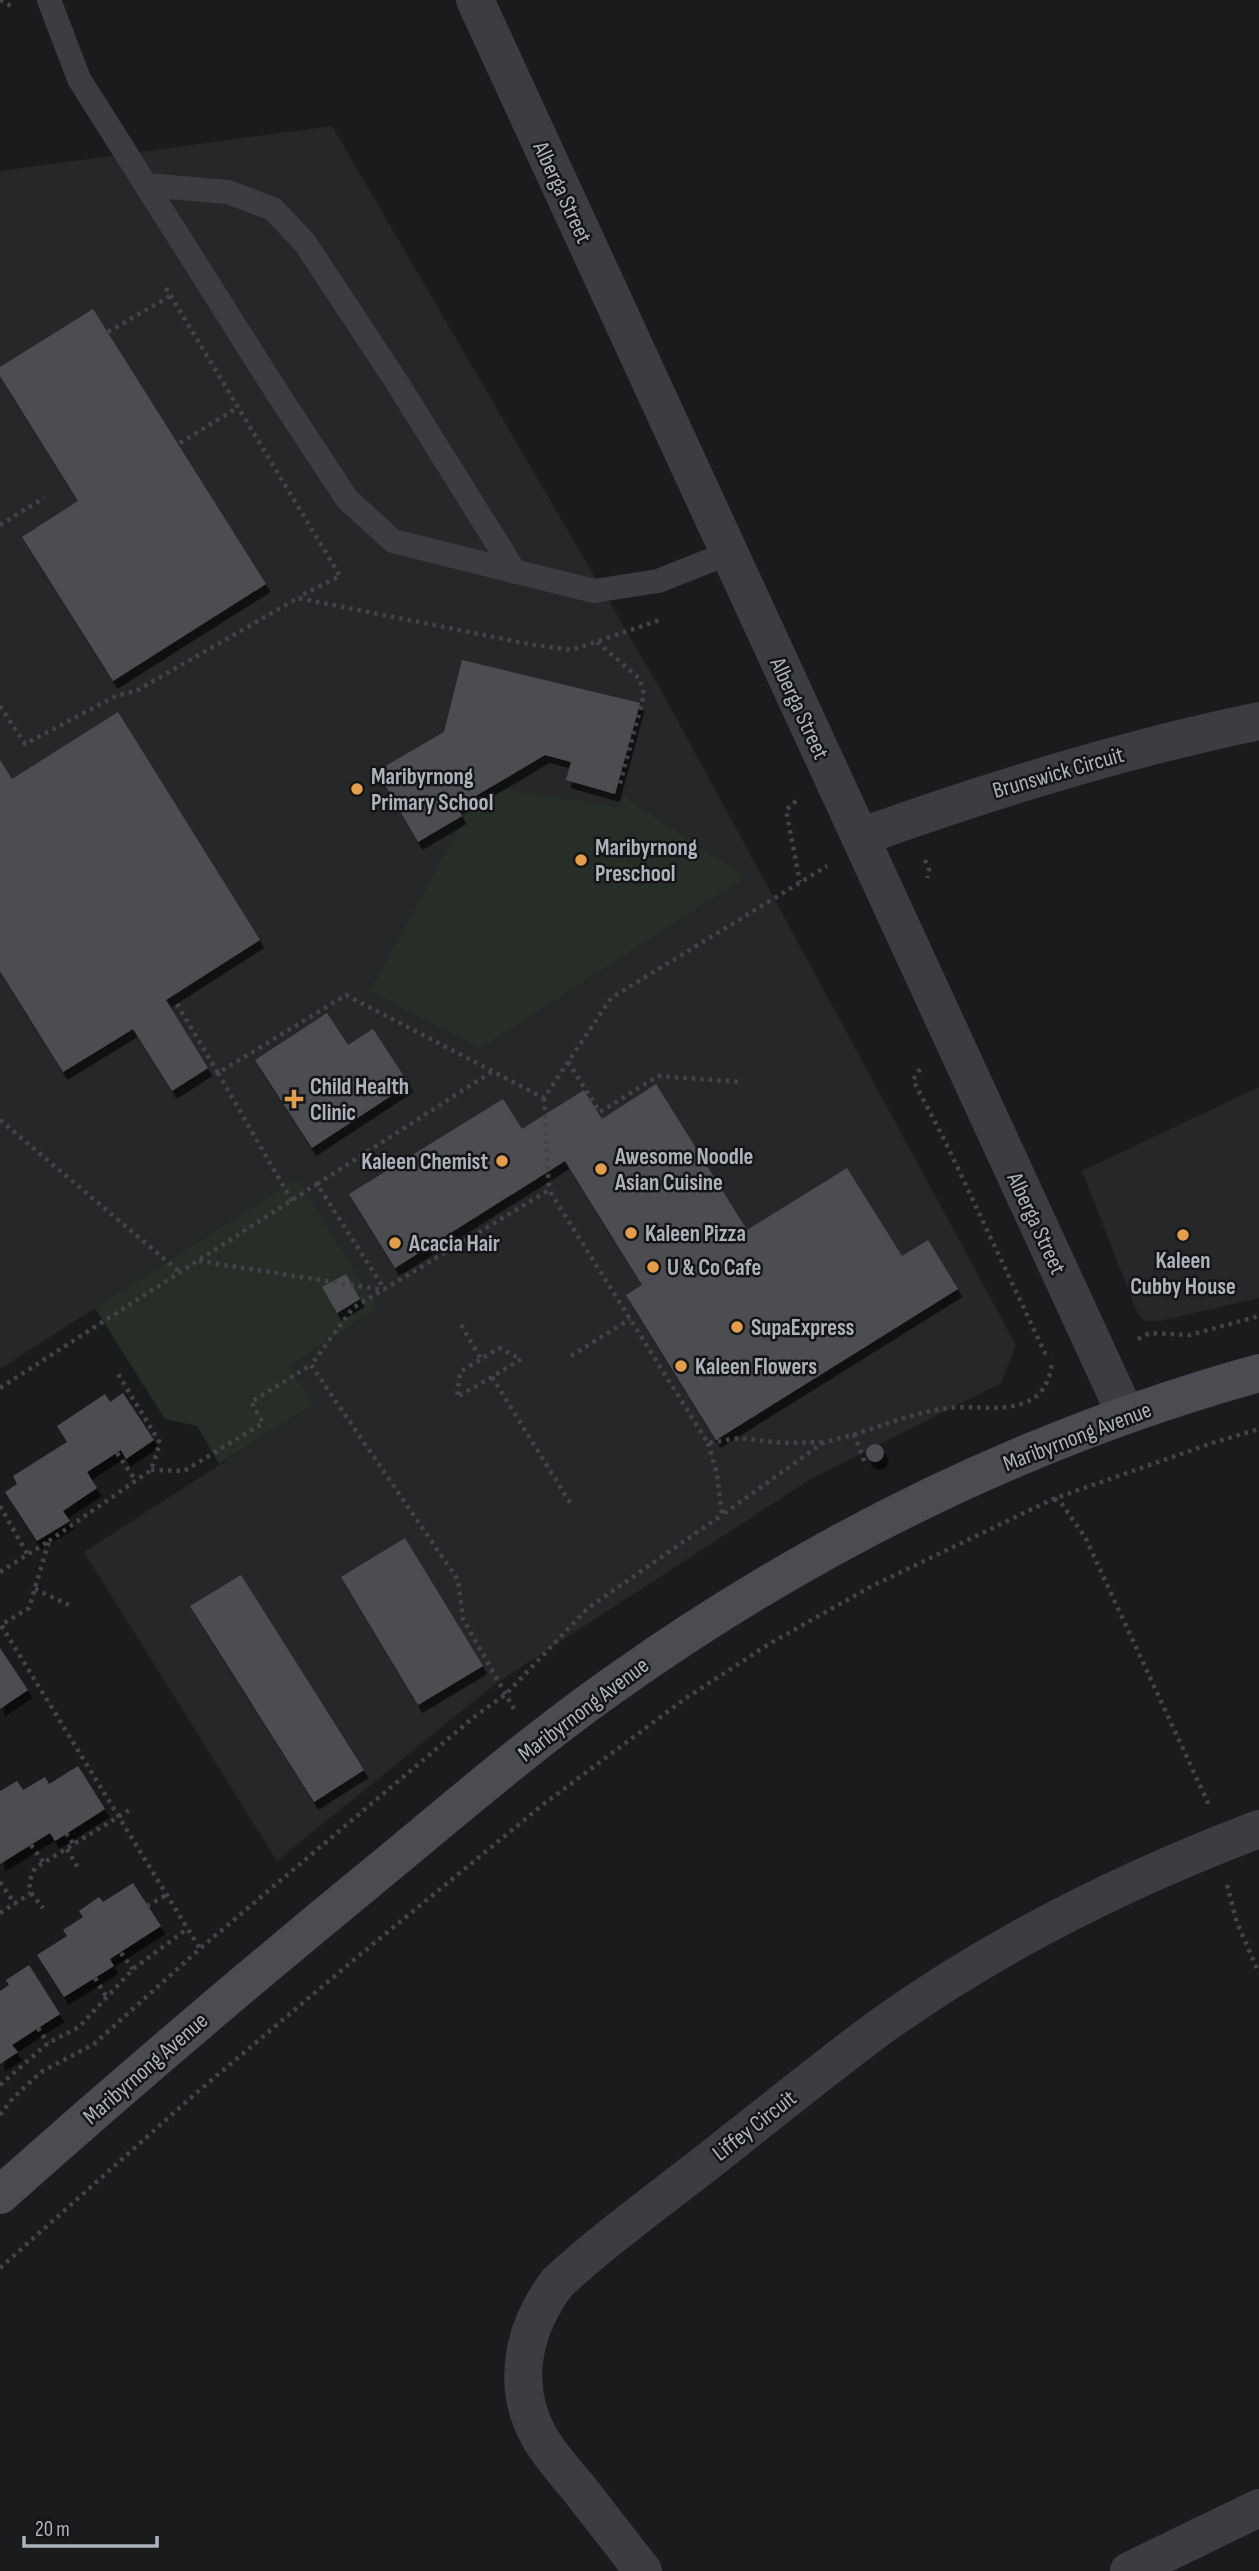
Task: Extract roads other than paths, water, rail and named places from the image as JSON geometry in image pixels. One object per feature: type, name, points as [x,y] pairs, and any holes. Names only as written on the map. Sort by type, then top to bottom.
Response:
[{"type":"street","name":"Alberga Street","points":[[475,0],[729,553],[848,848],[1126,1415]]},
{"type":"street","name":"Brunswick Circuit","points":[[848,848],[971,797],[1085,763],[1200,733],[1259,721]]},
{"type":"street","name":"Maribyrnong Avenue","points":[[0,2195],[219,2004],[532,1746],[613,1685],[756,1590],[875,1524],[1029,1453],[1126,1415],[1259,1373]]},
{"type":"street","name":"Liffey Circuit","points":[[643,2571],[552,2455],[531,2419],[523,2378],[528,2336],[545,2299],[558,2282],[884,2024],[1039,1928],[1119,1887],[1259,1829]]},
{"type":"street","points":[[1129,2571],[1259,2508]]},
{"type":"lane","points":[[49,0],[79,79],[278,394],[347,499],[393,541],[594,591],[658,581],[729,553]]},
{"type":"lane","points":[[146,185],[228,192],[272,209],[305,243],[396,381],[515,572]]},
{"type":"place","name":"Maribyrnong Primary School","points":[[357,789]]},
{"type":"place","name":"Maribyrnong Preschool","points":[[581,860]]},
{"type":"place","name":"Child Health Clinic","points":[[294,1099]]},
{"type":"place","name":"Kaleen Chemist","points":[[502,1161]]},
{"type":"place","name":"Awesome Noodle Asian Cuisine","points":[[601,1169]]},
{"type":"place","name":"Kaleen Pizza","points":[[631,1233]]},
{"type":"place","name":"Kaleen Cubby House","points":[[1183,1235]]},
{"type":"place","name":"Acacia Hair","points":[[395,1243]]},
{"type":"place","name":"U & Co Cafe","points":[[653,1267]]},
{"type":"place","name":"SupaExpress","points":[[737,1327]]},
{"type":"place","name":"Kaleen Flowers","points":[[681,1366]]}]
